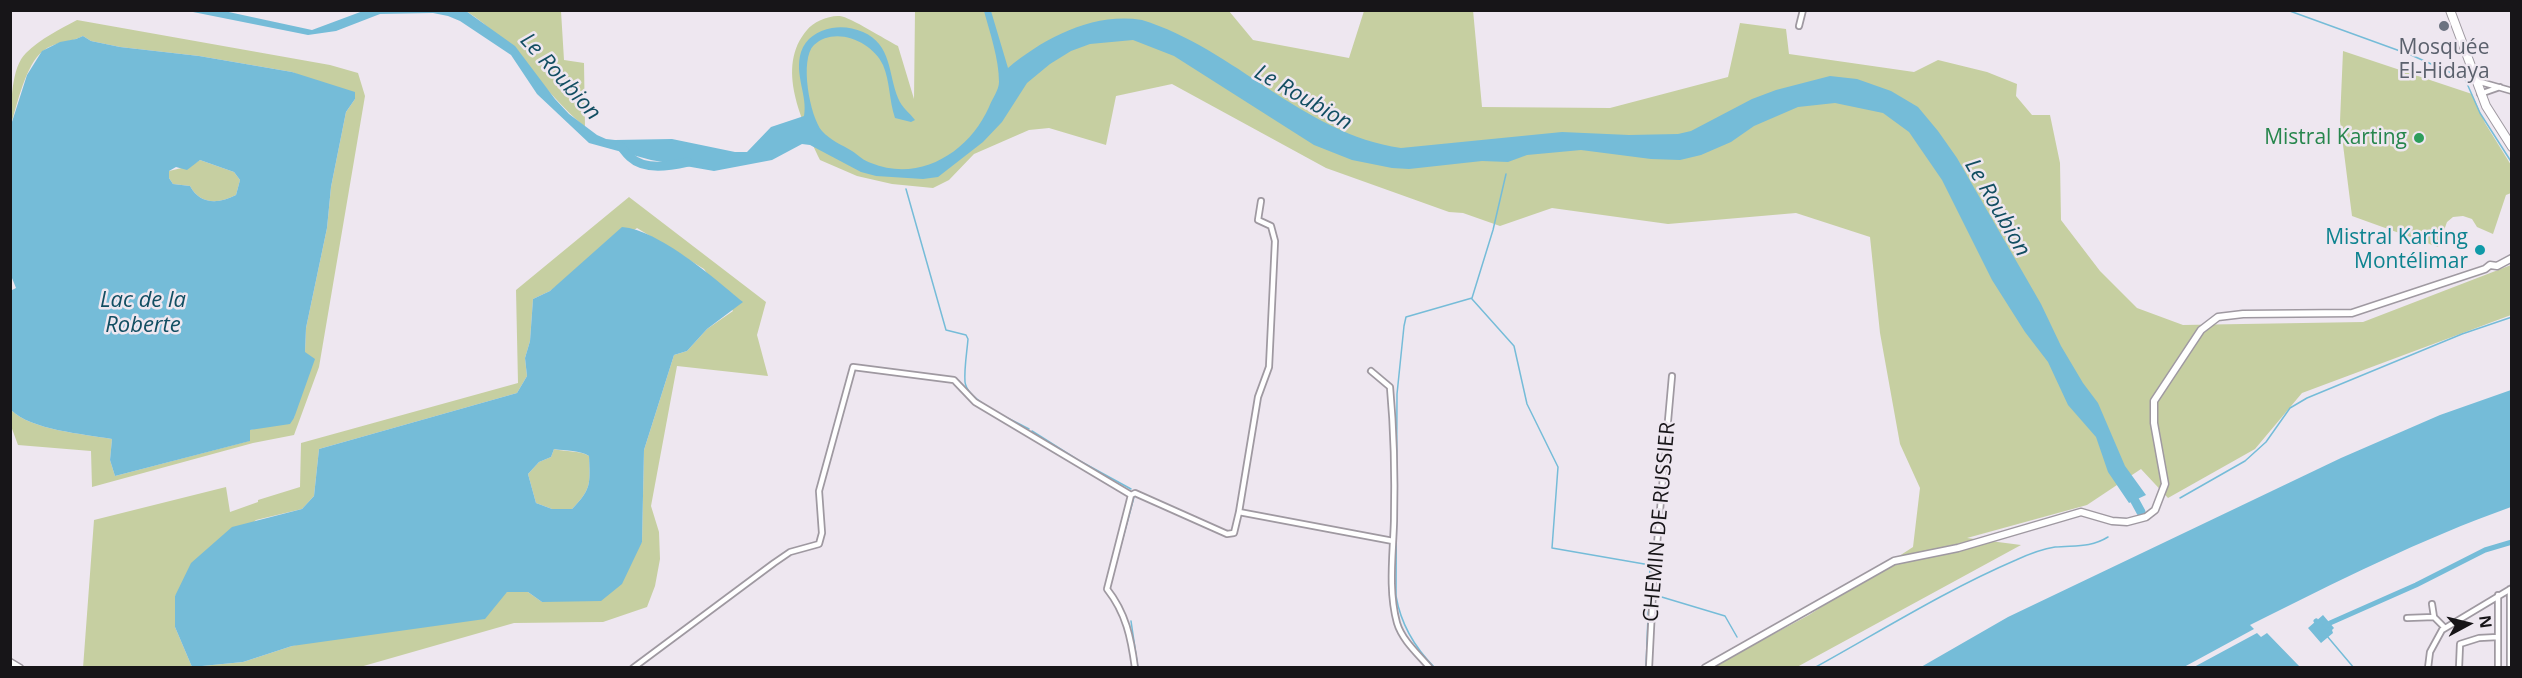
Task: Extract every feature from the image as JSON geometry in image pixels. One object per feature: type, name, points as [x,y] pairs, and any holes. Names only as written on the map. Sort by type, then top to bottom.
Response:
[{"type":"main road","points":[[2450,10],[2480,94],[2511,147]]},
{"type":"street","points":[[1799,26],[1803,10]]},
{"type":"street","points":[[2475,81],[2484,81],[2511,91]]},
{"type":"street","points":[[2480,94],[2500,87]]},
{"type":"street","points":[[633,668],[790,552],[819,544],[822,533],[819,491],[853,367],[954,380],[975,402],[1133,494],[1227,534],[1234,533],[1258,398],[1269,367],[1275,241],[1271,226],[1258,220],[1261,201]]},
{"type":"street","points":[[1705,668],[1875,572],[1908,556],[1958,548],[2081,512],[2119,522],[2146,517],[2155,510],[2165,484],[2154,423],[2154,401],[2201,330],[2218,317],[2243,314],[2352,313],[2485,269],[2490,265],[2497,266],[2511,258]]},
{"type":"street","points":[[1371,371],[1390,387],[1393,418],[1392,591],[1398,624],[1410,645],[1430,668]]},
{"type":"street","name":"CHEMIN DE RUSSIER","points":[[1649,668],[1653,589],[1672,376]]},
{"type":"street","points":[[1133,494],[1107,589],[1122,610],[1129,628],[1135,668]]},
{"type":"street","points":[[1239,512],[1393,541]]},
{"type":"street","points":[[2428,668],[2428,657],[2435,641],[2445,628],[2511,589],[2510,668]]},
{"type":"street","points":[[2498,596],[2498,668]]},
{"type":"street","points":[[2432,604],[2434,617],[2445,628]]},
{"type":"street","points":[[2407,618],[2434,617]]},
{"type":"street","points":[[2459,668],[2460,644],[2479,638],[2498,637]]},
{"type":"street","points":[[10,662],[20,668]]},
{"type":"green space","points":[[1473,10],[1482,107],[1610,108],[1728,77],[1740,23],[1786,29],[1789,54],[1914,72],[1938,60],[1987,72],[2017,84],[2016,96],[2032,115],[2050,115],[2060,163],[2061,220],[2100,271],[2137,308],[2183,325],[2363,322],[2511,265],[2511,315],[2302,393],[2255,449],[2168,498],[2141,469],[2087,505],[1967,538],[2021,545],[1797,667],[1712,667],[1809,615],[1913,547],[1920,488],[1900,444],[1880,333],[1870,237],[1796,213],[1668,224],[1552,208],[1500,226],[1463,213],[1449,212],[1326,168],[1172,84],[1116,96],[1106,145],[1049,128],[1029,130],[974,154],[949,180],[933,188],[892,184],[857,176],[820,160],[800,111],[792,77],[793,60],[798,45],[807,30],[817,22],[836,16],[852,20],[898,46],[914,99],[915,11],[1229,11],[1253,40],[1349,58],[1364,11]]},
{"type":"green space","points":[[466,11],[561,11],[564,60],[584,63],[585,127],[555,98],[499,36]]},
{"type":"green space","points":[[77,20],[330,65],[358,73],[365,96],[319,367],[294,435],[253,443],[92,487],[91,451],[18,445],[11,426],[11,410],[20,417],[44,427],[112,439],[110,460],[115,476],[249,441],[250,430],[294,418],[305,352],[306,328],[327,228],[331,187],[346,112],[355,99],[292,72],[199,56],[120,47],[91,41],[83,36],[52,45],[37,57],[23,85],[11,125],[13,87],[21,59],[37,43]]},
{"type":"green space","name":"Mistral Karting","points":[[2343,51],[2472,94],[2485,123],[2511,165],[2511,193],[2506,195],[2493,234],[2477,227],[2472,219],[2463,216],[2453,217],[2447,222],[2438,247],[2352,216],[2340,121]]},
{"type":"green space","points":[[200,160],[234,172],[240,180],[236,195],[217,201],[204,200],[190,186],[173,184],[169,178],[169,171],[190,166]]},
{"type":"green space","points":[[629,197],[766,302],[757,335],[768,376],[677,366],[651,506],[659,532],[660,559],[655,586],[647,607],[603,622],[514,623],[360,667],[83,668],[94,520],[226,487],[230,512],[258,502],[258,500],[300,487],[301,443],[518,383],[516,290]],"holes":[[[637,228],[704,269],[733,311],[707,329],[687,351],[674,355],[644,450],[642,542],[542,602],[528,592],[507,592],[292,646],[243,662],[192,667],[175,627],[175,596],[256,520],[302,509],[314,496],[319,449],[517,393],[527,376],[525,358],[530,341],[533,299],[550,291]]]},
{"type":"green space","points":[[554,449],[589,456],[588,485],[583,496],[572,509],[552,509],[536,503],[528,474],[539,462],[551,457]]},
{"type":"water","points":[[188,11],[224,11],[312,30],[363,11],[466,11],[515,46],[555,99],[569,114],[597,135],[615,140],[672,139],[735,152],[747,152],[771,127],[804,116],[805,108],[799,69],[803,47],[813,36],[827,29],[852,28],[863,32],[879,44],[888,60],[900,101],[915,120],[911,122],[895,118],[885,71],[878,57],[862,43],[842,36],[823,39],[814,45],[810,52],[807,75],[814,114],[822,131],[866,161],[889,168],[907,169],[925,166],[956,150],[980,123],[998,88],[998,64],[984,11],[991,11],[1008,68],[1037,47],[1070,30],[1105,20],[1142,20],[1176,33],[1208,50],[1300,109],[1332,126],[1366,140],[1401,148],[1562,132],[1629,135],[1678,134],[1691,131],[1752,99],[1776,90],[1830,76],[1857,79],[1891,91],[1918,107],[1957,158],[2041,304],[2061,346],[2098,403],[2125,466],[2146,495],[2129,503],[2108,472],[2096,437],[2068,405],[2048,362],[2025,332],[1992,280],[1942,180],[1909,132],[1883,113],[1835,103],[1798,107],[1754,126],[1731,142],[1701,155],[1680,160],[1651,159],[1581,150],[1527,155],[1508,162],[1482,161],[1409,169],[1392,168],[1352,160],[1314,145],[1174,56],[1133,40],[1090,44],[1071,51],[1050,64],[1027,83],[1002,122],[983,142],[938,177],[923,179],[876,176],[861,172],[810,145],[802,144],[772,160],[714,171],[651,160],[589,143],[537,94],[511,55],[460,21],[448,16],[433,13],[380,14],[336,31],[308,35]]},
{"type":"water","name":"Lac de la Roberte","points":[[83,36],[91,41],[120,47],[199,56],[292,72],[355,92],[355,99],[346,112],[331,187],[327,228],[306,328],[305,352],[315,359],[290,424],[250,430],[250,441],[115,476],[110,460],[112,439],[44,427],[20,417],[11,410],[10,291],[16,288],[10,273],[11,125],[27,75],[42,51],[60,42]],"holes":[[[200,160],[234,172],[240,180],[236,195],[217,201],[204,200],[190,186],[173,184],[169,178],[169,171],[176,167],[187,170]]]},
{"type":"water","points":[[622,227],[637,230],[669,246],[743,302],[707,329],[687,351],[674,355],[644,450],[642,542],[622,584],[601,601],[542,602],[528,592],[507,592],[485,619],[292,646],[243,662],[192,667],[175,627],[175,596],[191,563],[232,527],[302,509],[314,496],[319,449],[517,393],[527,376],[525,358],[530,341],[533,299],[550,291]],"holes":[[[554,449],[589,456],[588,485],[583,496],[572,509],[552,509],[536,503],[528,474],[539,462],[551,457]]]},
{"type":"water","points":[[2511,390],[2511,507],[2412,547],[2314,593],[2250,625],[2254,629],[2184,667],[1921,667],[2008,617],[2341,458],[2440,415]]},
{"type":"water","points":[[2323,615],[2334,628],[2333,633],[2321,643],[2308,628]]},
{"type":"water","points":[[2257,633],[2261,637],[2267,633],[2300,667],[2194,667]]},
{"type":"waterway","points":[[2287,10],[2411,55],[2465,79],[2480,113],[2512,163]]},
{"type":"waterway","name":"Le Roubion","points":[[620,146],[630,157],[650,166],[688,162]]},
{"type":"waterway","points":[[1435,668],[1410,635],[1401,617],[1396,596],[1397,394],[1404,326],[1406,317],[1472,298],[1493,230],[1506,174]]},
{"type":"waterway","points":[[906,189],[946,330],[966,335],[968,339],[965,366],[965,382],[968,389],[982,403],[1029,429]]},
{"type":"waterway","points":[[1472,299],[1514,346],[1527,404],[1558,467],[1552,548],[1650,565],[1646,668]]},
{"type":"waterway","points":[[2180,498],[2245,461],[2266,442],[2290,408],[2307,398],[2462,334],[2512,317]]},
{"type":"waterway","points":[[1032,431],[1131,489]]},
{"type":"waterway","name":"Le Roubion","points":[[2129,490],[2141,512]]},
{"type":"waterway","points":[[1117,560],[1134,497]]},
{"type":"waterway","points":[[1814,668],[1939,598],[2021,558],[2045,549],[2089,544],[2108,537]]},
{"type":"waterway","points":[[2316,621],[2321,629],[2485,550],[2512,542]]},
{"type":"waterway","points":[[1655,595],[1725,616],[1737,637]]},
{"type":"waterway","points":[[1131,621],[1138,668]]},
{"type":"waterway","points":[[2327,636],[2354,668]]},
{"type":"place","name":"Mosquée El-Hidaya","points":[[2444,26]]},
{"type":"place","name":"Mistral Karting","points":[[2419,138]]},
{"type":"place","name":"Mistral Karting Montélimar","points":[[2480,250]]}]
